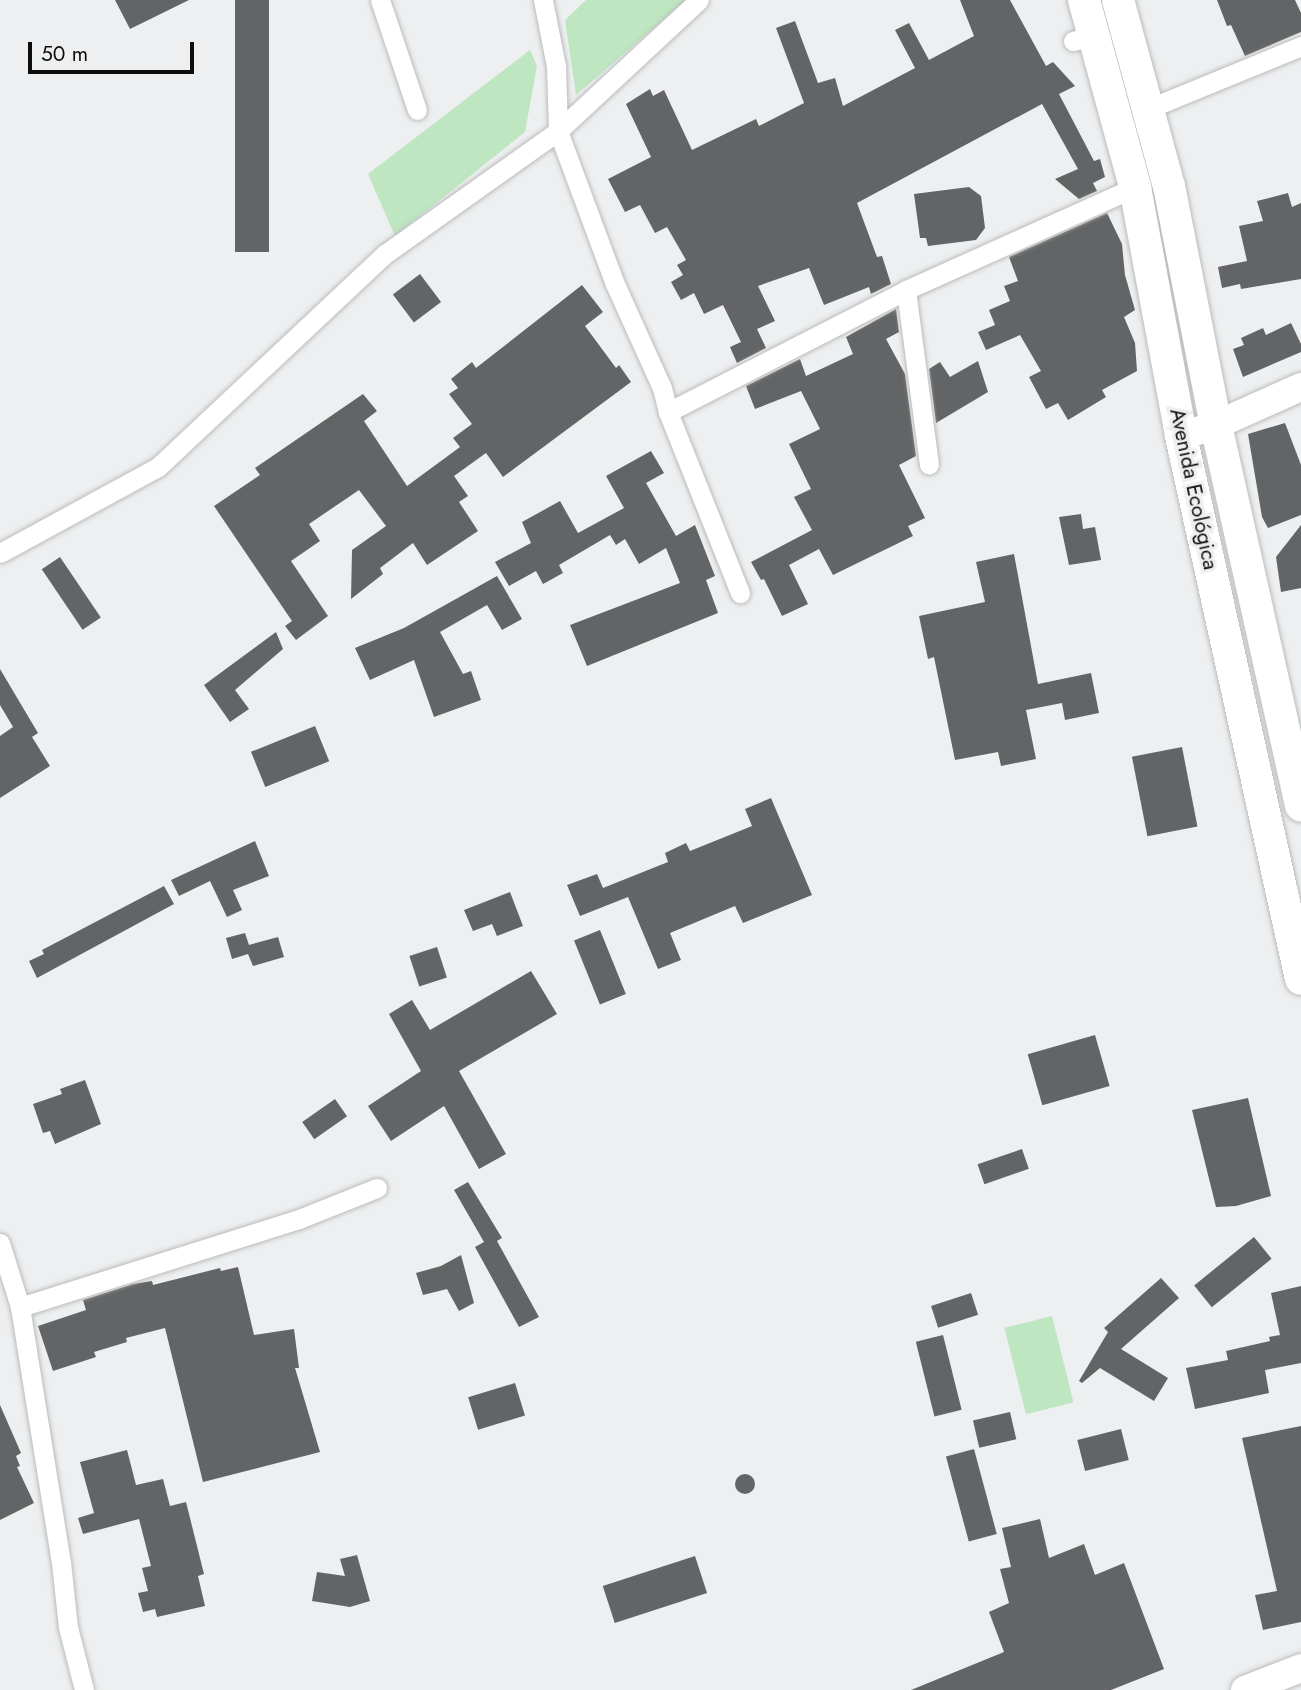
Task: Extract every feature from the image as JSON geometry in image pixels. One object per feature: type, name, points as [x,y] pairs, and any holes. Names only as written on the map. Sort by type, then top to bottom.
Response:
[{"type":"main road","name":"Avenida Ecológica","points":[[1084,0],[1084,38],[1135,187],[1181,436],[1301,979]]},
{"type":"main road","name":"Avenida Ecológica","points":[[1118,0],[1150,108],[1169,186],[1216,425],[1301,806]]},
{"type":"street","points":[[380,0],[416,110]]},
{"type":"street","points":[[543,0],[556,66],[558,131],[615,284],[662,388],[668,412],[740,593]]},
{"type":"street","points":[[0,553],[158,467],[385,254],[558,131],[699,0]]},
{"type":"street","points":[[1150,108],[1301,46]]},
{"type":"street","points":[[668,412],[906,290],[1135,187]]},
{"type":"street","points":[[906,290],[929,464]]},
{"type":"street","points":[[1181,436],[1216,425],[1301,387]]},
{"type":"street","points":[[20,1307],[299,1219],[377,1188]]},
{"type":"street","points":[[0,1243],[20,1307],[61,1562],[68,1627],[81,1689]]},
{"type":"street","points":[[1245,1690],[1301,1668]]},
{"type":"green space","points":[[586,0],[686,0],[576,95],[565,20]]},
{"type":"green space","points":[[530,50],[537,66],[525,132],[395,236],[368,174]]},
{"type":"green space","points":[[1052,1316],[1074,1402],[1026,1414],[1004,1328]]},
{"type":"building","points":[[115,0],[189,0],[130,29]]},
{"type":"building","points":[[235,0],[269,0],[269,252],[235,252]]},
{"type":"building","points":[[960,0],[1010,0],[1046,66],[1053,62],[1075,86],[1059,94],[1094,161],[1100,159],[1105,177],[1093,183],[1097,191],[1079,199],[1055,179],[1078,169],[1042,104],[857,203],[877,257],[882,256],[891,284],[871,294],[869,287],[824,305],[809,268],[758,286],[775,321],[757,329],[766,348],[737,363],[730,347],[741,342],[723,305],[704,314],[694,293],[681,300],[671,282],[683,275],[677,265],[686,260],[667,227],[655,233],[640,205],[625,212],[608,179],[651,157],[626,104],[650,89],[653,96],[664,90],[692,150],[756,119],[759,126],[804,103],[776,28],[795,21],[818,83],[835,78],[843,106],[915,68],[895,30],[909,23],[929,60],[974,36]]},
{"type":"building","points":[[1217,0],[1295,0],[1301,13],[1301,32],[1245,56],[1231,25],[1227,26]]},
{"type":"building","points":[[969,187],[981,196],[985,228],[976,240],[928,246],[926,238],[920,238],[914,194]]},
{"type":"building","points":[[1288,193],[1292,207],[1301,203],[1301,279],[1241,289],[1240,284],[1222,288],[1218,267],[1247,261],[1239,226],[1263,221],[1257,201]]},
{"type":"building","points":[[1107,213],[1122,244],[1125,275],[1135,310],[1124,317],[1135,343],[1137,371],[1102,390],[1106,397],[1068,420],[1058,403],[1046,409],[1029,377],[1041,371],[1020,335],[986,350],[978,332],[995,325],[989,310],[1010,301],[1004,286],[1018,281],[1009,257]]},
{"type":"building","points":[[420,274],[441,302],[414,322],[393,294]]},
{"type":"building","points":[[582,285],[603,312],[585,326],[616,368],[619,365],[631,382],[503,477],[486,453],[454,476],[468,496],[459,502],[478,531],[427,565],[413,543],[380,568],[383,574],[351,599],[352,550],[386,526],[359,490],[309,524],[320,541],[291,561],[328,616],[296,640],[285,626],[292,621],[214,506],[260,475],[255,468],[363,394],[377,411],[364,421],[407,486],[460,447],[453,438],[472,424],[449,394],[458,388],[451,379],[472,362],[476,368]]},
{"type":"building","points":[[896,309],[899,332],[886,339],[905,374],[916,456],[899,465],[925,518],[908,526],[913,536],[833,575],[819,549],[789,565],[808,604],[782,616],[764,579],[761,580],[751,562],[812,530],[794,497],[811,489],[789,444],[820,429],[801,391],[755,409],[746,386],[800,359],[806,376],[853,354],[846,337]]},
{"type":"building","points":[[1291,323],[1301,344],[1301,352],[1243,377],[1233,349],[1244,345],[1241,338],[1263,328],[1266,335]]},
{"type":"building","points":[[978,361],[988,392],[936,423],[929,369],[940,362],[950,377]]},
{"type":"building","points":[[1285,423],[1301,465],[1301,515],[1268,528],[1262,517],[1248,434]]},
{"type":"building","points":[[651,451],[664,473],[646,483],[676,536],[695,525],[715,576],[706,580],[718,613],[587,666],[570,625],[680,583],[666,548],[639,564],[625,539],[616,545],[610,535],[559,565],[563,573],[543,584],[536,571],[509,586],[495,562],[531,543],[522,522],[560,501],[578,533],[624,508],[606,476]]},
{"type":"building","points":[[1081,514],[1083,529],[1095,527],[1101,560],[1069,565],[1059,517]]},
{"type":"building","points":[[1301,525],[1301,588],[1281,592],[1276,557]]},
{"type":"building","points":[[1014,554],[1038,684],[1091,673],[1099,713],[1065,720],[1062,703],[1026,710],[1036,759],[1001,766],[998,752],[955,760],[934,657],[928,659],[919,616],[985,602],[976,562]]},
{"type":"building","points":[[60,557],[101,618],[83,630],[42,569]]},
{"type":"building","points":[[497,576],[522,619],[502,630],[487,605],[440,632],[463,674],[471,671],[481,700],[434,717],[414,660],[370,680],[355,648],[404,628]]},
{"type":"building","points":[[276,632],[283,649],[235,690],[249,709],[230,722],[204,685]]},
{"type":"building","points":[[0,669],[38,733],[32,737],[50,766],[0,798],[0,736],[13,727],[0,705]]},
{"type":"building","points":[[315,726],[329,761],[265,787],[251,752]]},
{"type":"building","points":[[1182,747],[1197,827],[1147,836],[1132,757]]},
{"type":"building","points":[[771,798],[812,895],[743,923],[735,906],[670,933],[681,960],[658,969],[628,897],[580,916],[567,885],[597,874],[603,888],[668,862],[665,853],[686,843],[690,851],[752,826],[745,809]]},
{"type":"building","points":[[255,841],[269,876],[233,890],[242,910],[227,917],[210,881],[179,896],[171,880]]},
{"type":"building","points":[[164,886],[174,904],[37,978],[29,961],[44,954],[42,950]]},
{"type":"building","points":[[510,892],[523,926],[497,936],[492,924],[473,931],[464,910]]},
{"type":"building","points":[[600,930],[626,994],[600,1004],[574,940]]},
{"type":"building","points":[[245,933],[249,945],[278,937],[284,957],[253,966],[248,954],[232,959],[226,938]]},
{"type":"building","points":[[437,947],[447,977],[419,986],[409,956]]},
{"type":"building","points":[[531,971],[557,1014],[459,1071],[506,1154],[479,1169],[444,1106],[391,1141],[368,1106],[421,1071],[389,1014],[412,1000],[430,1030]]},
{"type":"building","points":[[1095,1035],[1110,1086],[1042,1105],[1028,1054]]},
{"type":"building","points":[[85,1080],[101,1124],[55,1144],[50,1131],[43,1133],[33,1104],[62,1094],[60,1089]]},
{"type":"building","points":[[1248,1098],[1271,1196],[1236,1206],[1216,1207],[1192,1110]]},
{"type":"building","points":[[335,1099],[347,1116],[314,1139],[302,1122]]},
{"type":"building","points":[[1022,1149],[1029,1169],[984,1184],[978,1164]]},
{"type":"building","points":[[468,1182],[502,1238],[497,1241],[539,1317],[519,1327],[475,1247],[484,1242],[454,1190]]},
{"type":"building","points":[[1254,1237],[1272,1259],[1212,1307],[1194,1285]]},
{"type":"building","points":[[461,1255],[474,1303],[459,1311],[447,1289],[423,1295],[416,1273],[441,1266]]},
{"type":"building","points":[[238,1267],[254,1335],[294,1329],[299,1368],[295,1368],[320,1452],[203,1482],[165,1328],[126,1338],[127,1342],[94,1352],[96,1357],[53,1371],[38,1326],[86,1310],[83,1300],[133,1284],[152,1281],[153,1285],[220,1268],[221,1271]]},
{"type":"building","points":[[1161,1278],[1179,1298],[1121,1349],[1168,1378],[1154,1401],[1100,1368],[1082,1383],[1079,1381],[1108,1332],[1104,1328]]},
{"type":"building","points":[[1301,1286],[1301,1363],[1265,1370],[1269,1393],[1195,1409],[1186,1368],[1228,1360],[1226,1351],[1270,1341],[1269,1337],[1280,1335],[1271,1293]]},
{"type":"building","points":[[971,1293],[978,1315],[938,1328],[931,1306]]},
{"type":"building","points":[[943,1335],[962,1410],[934,1416],[916,1342]]},
{"type":"building","points":[[515,1383],[525,1416],[478,1430],[468,1397]]},
{"type":"building","points":[[0,1405],[21,1453],[16,1456],[20,1466],[17,1467],[34,1503],[0,1520]]},
{"type":"building","points":[[1010,1412],[1016,1439],[979,1448],[973,1421]]},
{"type":"building","points":[[1301,1426],[1301,1622],[1263,1630],[1255,1595],[1277,1591],[1242,1438]]},
{"type":"building","points":[[1121,1429],[1129,1460],[1085,1471],[1077,1440]]},
{"type":"building","points":[[974,1449],[997,1534],[969,1542],[946,1457]]},
{"type":"building","points":[[127,1450],[136,1485],[163,1479],[170,1506],[186,1502],[204,1574],[198,1576],[205,1606],[157,1617],[155,1609],[143,1612],[138,1593],[148,1591],[142,1568],[151,1566],[139,1519],[83,1534],[78,1518],[94,1513],[80,1462]]},
{"type":"building","points":[[741,1474],[749,1474],[755,1484],[749,1494],[741,1494],[735,1488],[735,1480]]},
{"type":"building","points":[[1040,1519],[1049,1558],[1084,1544],[1095,1575],[1124,1563],[1164,1669],[1111,1690],[911,1690],[1004,1652],[989,1612],[1009,1603],[1000,1569],[1011,1567],[1002,1528]]},
{"type":"building","points":[[357,1555],[370,1601],[350,1607],[312,1601],[317,1572],[345,1576],[340,1559]]},
{"type":"building","points":[[695,1556],[707,1593],[615,1623],[603,1586]]}]
